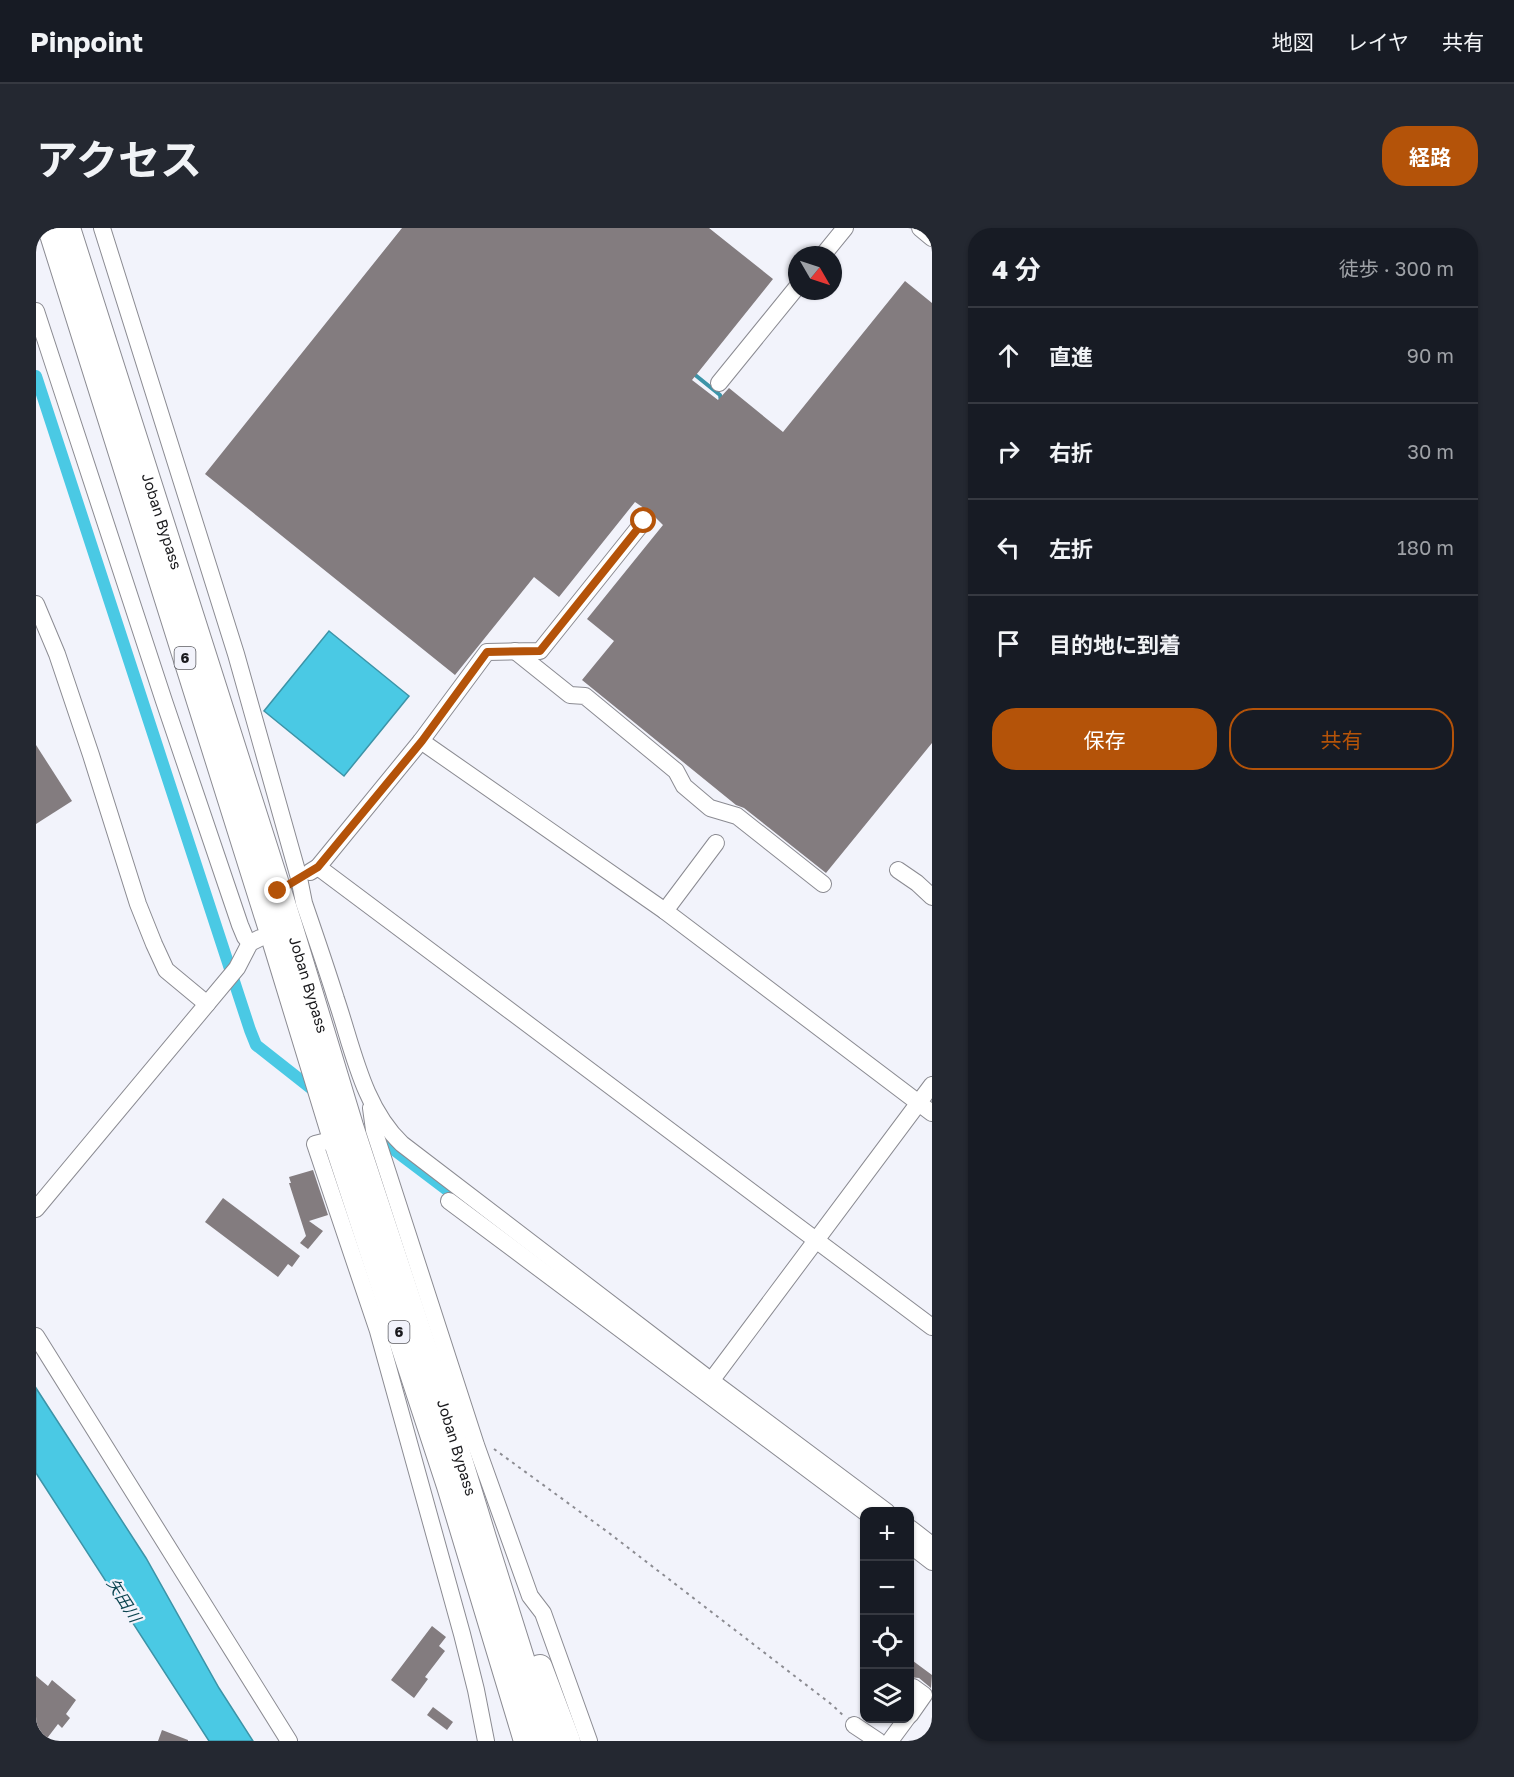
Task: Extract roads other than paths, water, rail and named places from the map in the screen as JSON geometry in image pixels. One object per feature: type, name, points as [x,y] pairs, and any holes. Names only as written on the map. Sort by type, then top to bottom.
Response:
[{"type":"highway","name":"Joban Bypass","points":[[50,228],[272,933],[335,1113],[449,1486],[476,1547],[501,1622],[548,1741]]},
{"type":"highway","name":"Joban Bypass","points":[[68,228],[290,925],[335,1113]]},
{"type":"highway","name":"Joban Bypass","points":[[501,1622],[526,1741]]},
{"type":"highway","name":"6","points":[[501,1622],[509,1741]]},
{"type":"highway","name":"6","points":[[501,1622],[568,1741]]},
{"type":"street","points":[[102,228],[236,654],[304,903],[370,1098],[391,1133],[402,1144],[715,1388],[860,1508]]},
{"type":"street","points":[[830,246],[845,228]]},
{"type":"street","points":[[920,228],[932,238]]},
{"type":"street","points":[[719,383],[788,298]]},
{"type":"street","points":[[36,311],[168,712],[245,937],[250,943]]},
{"type":"street","points":[[278,891],[318,867],[422,741],[487,652],[540,651],[644,521]]},
{"type":"street","points":[[36,604],[57,654],[92,755],[138,904],[154,944],[166,970],[207,1004]]},
{"type":"street","points":[[515,651],[570,695],[585,696],[676,771],[684,786],[710,808],[737,816],[823,884]]},
{"type":"street","points":[[422,741],[665,911],[925,1108]]},
{"type":"street","points":[[665,911],[716,843]]},
{"type":"street","points":[[318,867],[932,1328]]},
{"type":"street","points":[[898,870],[932,897]]},
{"type":"street","points":[[36,1209],[237,968],[250,943],[272,933]]},
{"type":"street","points":[[715,1388],[816,1240],[925,1108],[932,1085]]},
{"type":"street","points":[[370,1098],[374,1130],[476,1445],[530,1596],[543,1613],[589,1741]]},
{"type":"street","points":[[335,1113],[315,1144],[378,1331],[460,1626],[486,1741]]},
{"type":"street","points":[[449,1201],[880,1507]]},
{"type":"street","points":[[36,1336],[289,1741]]},
{"type":"street","points":[[914,1532],[932,1545]]},
{"type":"street","points":[[914,1549],[932,1562]]},
{"type":"street","points":[[914,1687],[924,1695],[914,1709]]},
{"type":"street","points":[[890,1741],[904,1723]]},
{"type":"street","points":[[858,1732],[878,1741]]},
{"type":"water","points":[[329,631],[409,696],[344,776],[264,711]]},
{"type":"water","name":"矢田川","points":[[36,1388],[146,1558],[219,1688],[253,1741],[209,1741],[36,1473]]},
{"type":"waterway","points":[[694,374],[720,395],[721,402]]},
{"type":"waterway","points":[[36,376],[250,1030],[256,1045],[317,1093]]},
{"type":"waterway","points":[[377,1137],[463,1202]]}]
